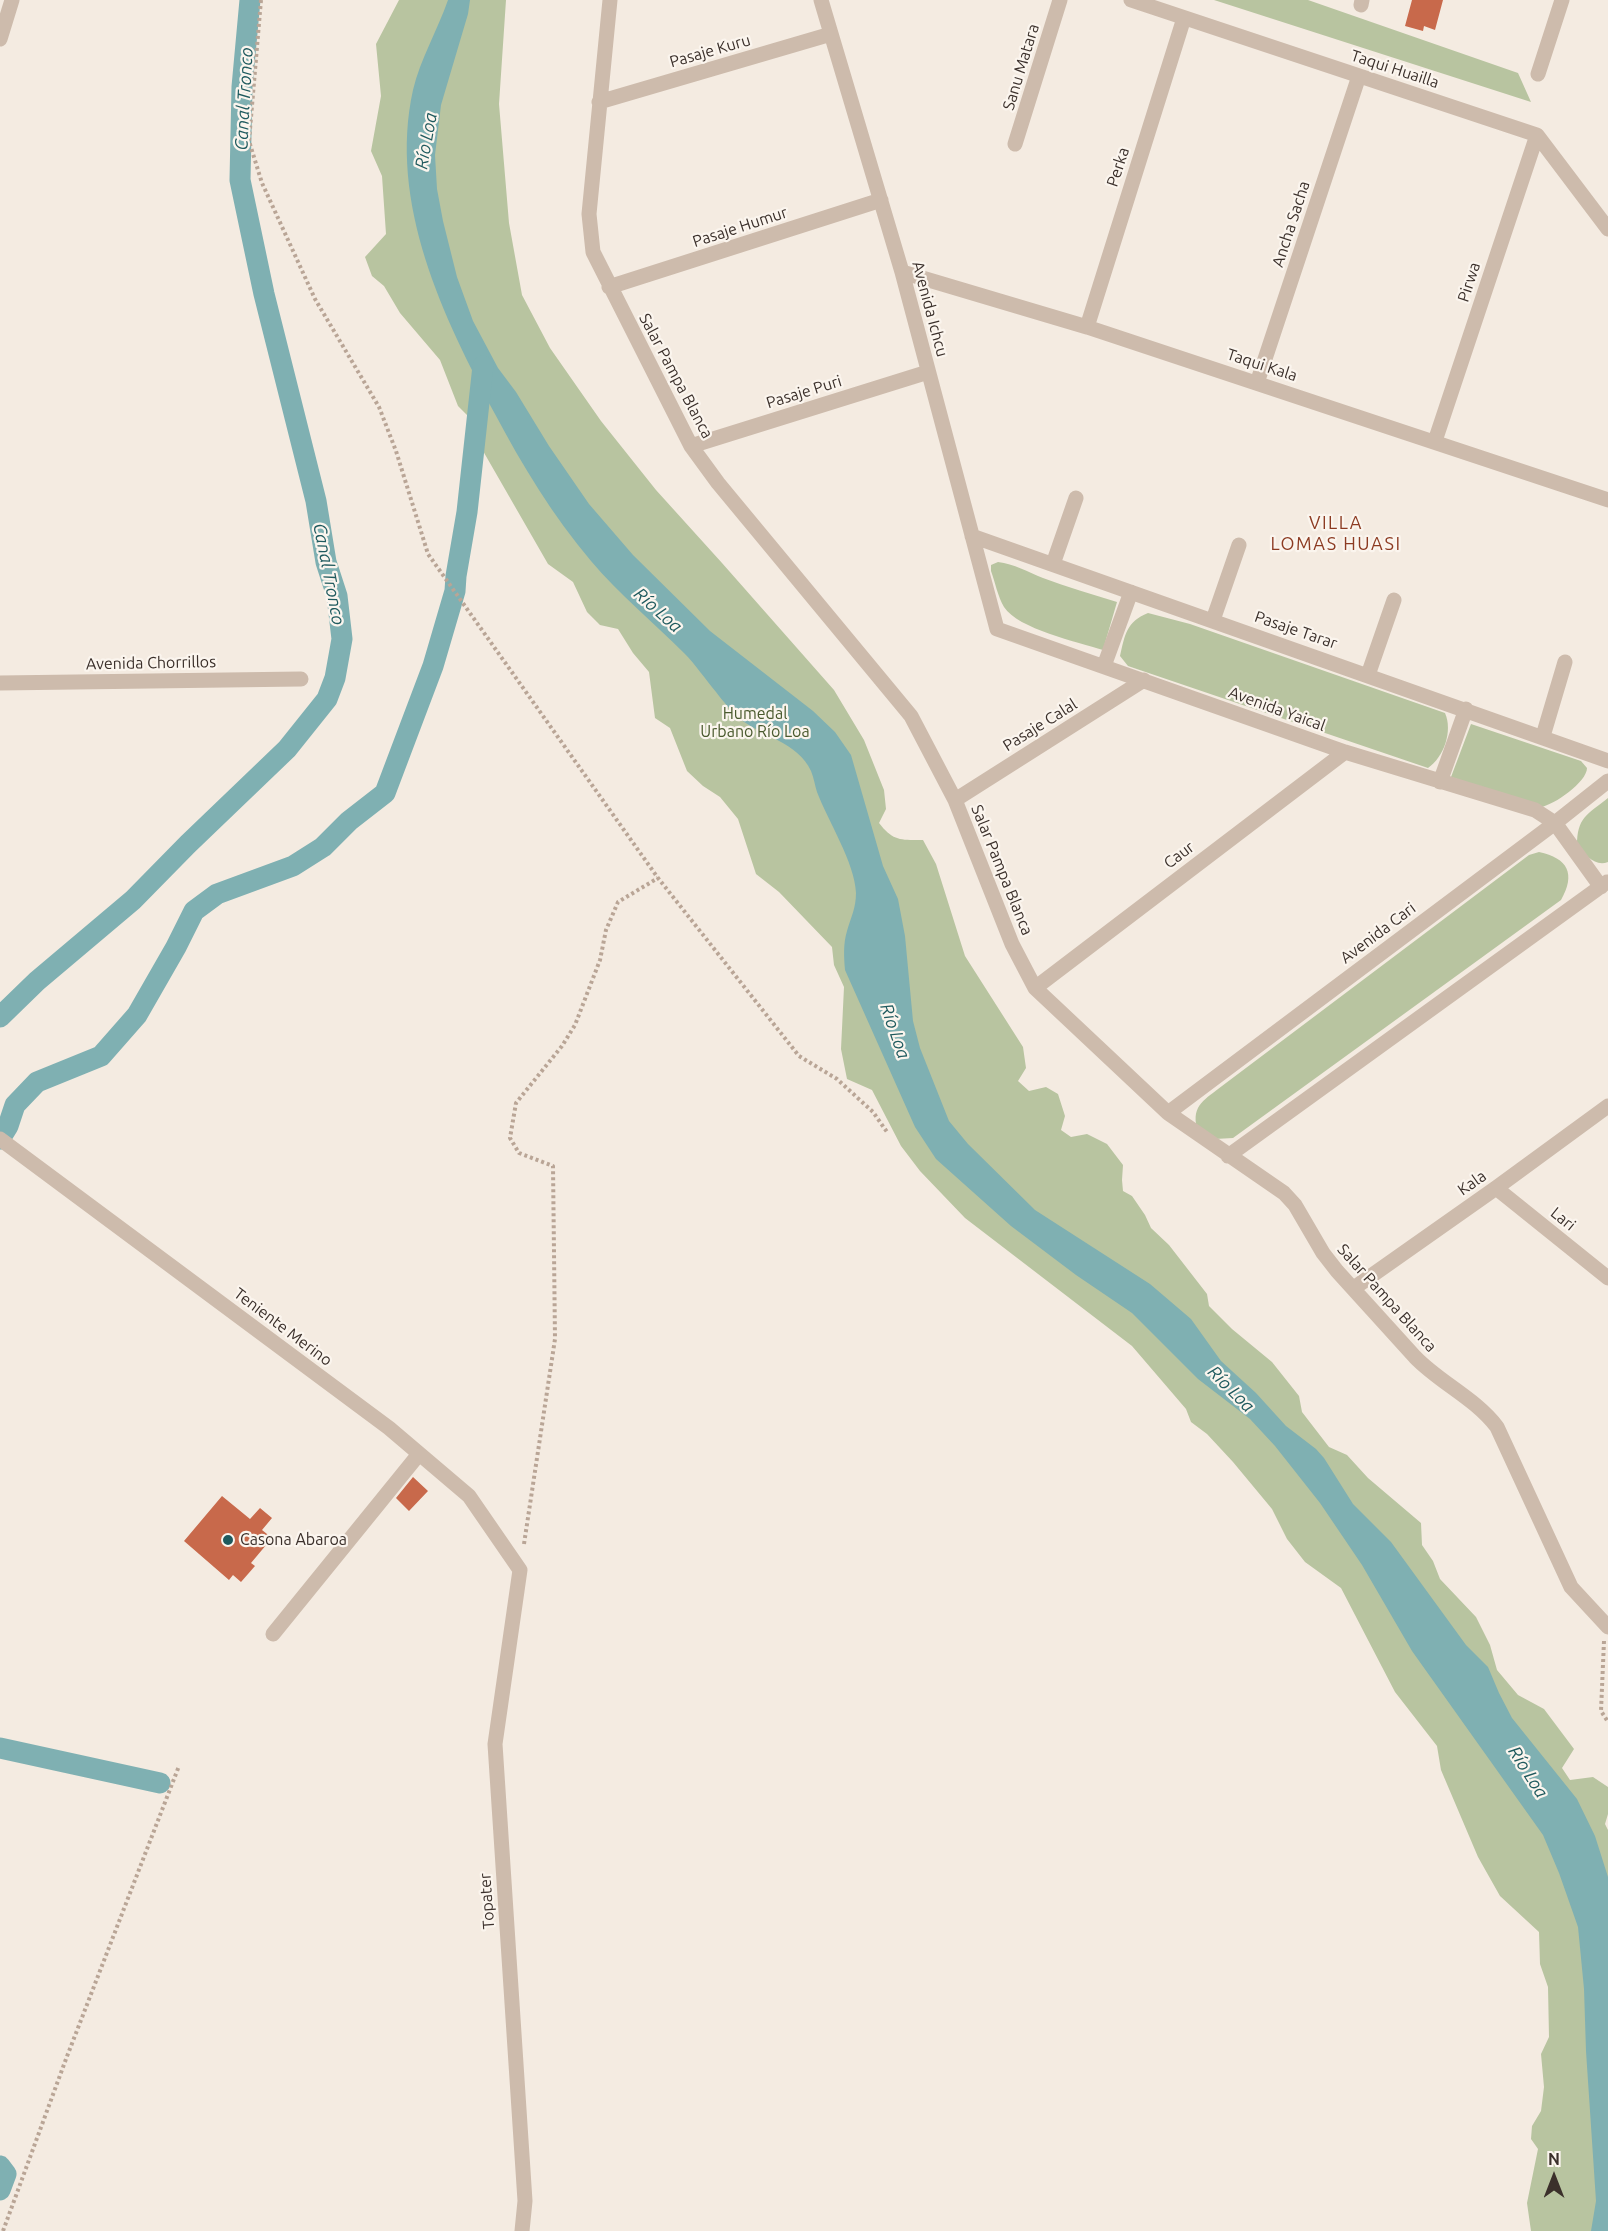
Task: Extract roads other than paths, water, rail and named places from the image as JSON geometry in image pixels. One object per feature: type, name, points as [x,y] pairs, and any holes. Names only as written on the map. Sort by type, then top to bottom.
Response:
[{"type":"street","points":[[0,39],[12,0]]},
{"type":"street","name":"Salar Pampa Blanca","points":[[610,0],[598,102],[589,214],[593,252],[691,446],[718,483],[911,716],[955,800],[1011,944],[1035,988],[1168,1113],[1284,1193],[1295,1205],[1323,1253],[1426,1368],[1485,1412],[1497,1427],[1570,1587],[1606,1625]]},
{"type":"street","name":"Avenida Ichcu","points":[[820,0],[902,272],[997,629]]},
{"type":"street","name":"Sanu Matara","points":[[1015,144],[1060,0]]},
{"type":"street","name":"Taqui Huailla","points":[[1131,0],[1537,135]]},
{"type":"street","points":[[1538,74],[1562,0]]},
{"type":"street","name":"Perka","points":[[1087,327],[1184,18]]},
{"type":"street","name":"Pasaje Kuru","points":[[598,102],[831,34]]},
{"type":"street","name":"Ancha Sacha","points":[[1257,383],[1359,76]]},
{"type":"street","points":[[1537,135],[1608,229]]},
{"type":"street","name":"Pirwa","points":[[1435,441],[1537,135]]},
{"type":"street","name":"Pasaje Humur","points":[[609,287],[881,200]]},
{"type":"street","name":"Taqui Kala","points":[[902,272],[1087,327],[1608,498]]},
{"type":"street","name":"Pasaje Puri","points":[[691,446],[928,372]]},
{"type":"street","points":[[1053,564],[1077,498]]},
{"type":"street","name":"Pasaje Tarar","points":[[972,536],[1543,736],[1608,761]]},
{"type":"street","points":[[1213,620],[1239,545]]},
{"type":"street","points":[[1104,666],[1131,592]]},
{"type":"street","points":[[1368,675],[1395,600]]},
{"type":"street","name":"Avenida Yaical","points":[[997,629],[1345,752],[1536,810],[1555,823],[1604,884]]},
{"type":"street","points":[[1543,736],[1565,662]]},
{"type":"street","name":"Avenida Chorrillos","points":[[0,683],[301,680]]},
{"type":"street","name":"Pasaje Calal","points":[[955,800],[1144,680]]},
{"type":"street","points":[[1440,782],[1466,709]]},
{"type":"street","name":"Caur","points":[[1035,988],[1345,752]]},
{"type":"street","name":"Avenida Cari","points":[[1168,1113],[1555,823],[1608,780]]},
{"type":"street","points":[[1228,1156],[1604,884]]},
{"type":"street","name":"Kala","points":[[1354,1288],[1608,1106]]},
{"type":"street","name":"Teniente Merino","points":[[0,1139],[389,1428],[469,1496],[520,1570]]},
{"type":"street","name":"Lari","points":[[1496,1188],[1608,1278]]},
{"type":"street","points":[[273,1634],[419,1454]]},
{"type":"street","name":"Topater","points":[[520,1570],[495,1744],[525,2200],[522,2231]]},
{"type":"water","name":"Río Loa","points":[[448,0],[470,0],[441,105],[435,155],[437,189],[457,277],[473,321],[498,368],[516,392],[549,446],[589,504],[633,555],[710,631],[813,711],[835,732],[851,755],[883,866],[898,899],[905,936],[913,1021],[920,1048],[949,1121],[968,1144],[1035,1210],[1150,1284],[1191,1319],[1221,1361],[1256,1393],[1286,1426],[1316,1449],[1353,1504],[1391,1542],[1466,1645],[1488,1667],[1512,1718],[1577,1799],[1595,1836],[1608,1877],[1608,2231],[1591,2231],[1596,2201],[1584,1989],[1578,1927],[1543,1835],[1412,1651],[1362,1565],[1320,1503],[1275,1446],[1250,1419],[1198,1379],[1132,1313],[1076,1275],[1011,1226],[936,1159],[915,1127],[845,970],[845,941],[855,903],[854,881],[846,856],[817,792],[811,771],[798,753],[789,746],[748,725],[736,715],[688,658],[591,561],[539,490],[505,433],[440,299],[425,258],[414,217],[408,175],[407,132],[413,90],[420,67]]},
{"type":"waterway","name":"Canal Tronco","points":[[0,1017],[37,981],[133,900],[287,749],[327,699],[335,678],[342,639],[337,596],[326,562],[316,501],[264,294],[240,180],[242,87],[250,0]]},
{"type":"waterway","points":[[0,1139],[8,1126],[15,1105],[37,1082],[101,1056],[137,1015],[194,911],[217,894],[293,866],[323,847],[349,821],[385,793],[433,666],[455,591],[467,512],[483,366]]},
{"type":"waterway","points":[[0,1748],[160,1783]]},
{"type":"waterway","points":[[0,2166],[6,2174],[0,2190]]},
{"type":"place","name":"Casona Abaroa","points":[[228,1540]]},
{"type":"district","name":"VILLA LOMAS HUASI","points":[[1336,533]]},
{"type":"park label","name":"Humedal Urbano Río Loa","points":[[755,723]]}]
